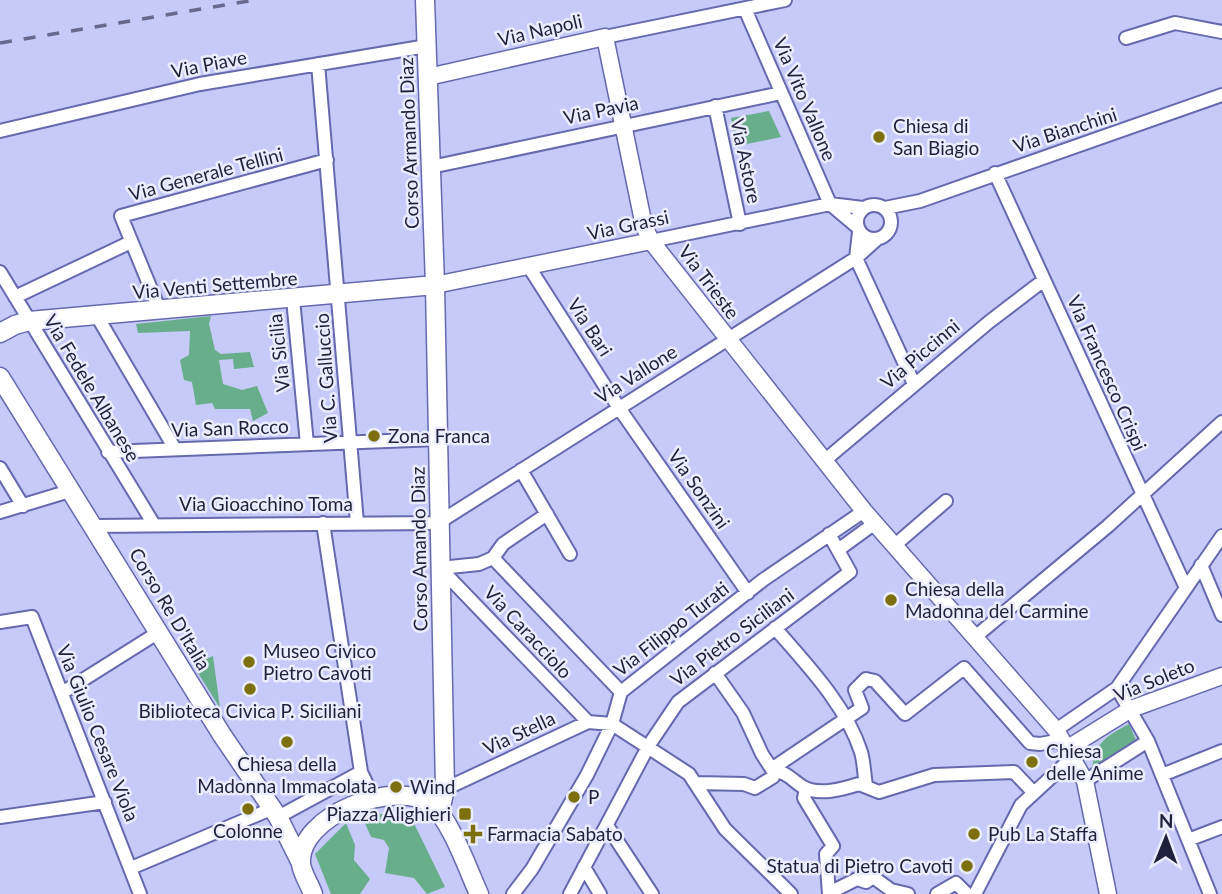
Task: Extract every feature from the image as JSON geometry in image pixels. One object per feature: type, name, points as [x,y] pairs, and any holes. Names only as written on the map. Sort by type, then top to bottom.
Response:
[{"type":"main road","name":"Corso Armando Diaz","points":[[425,0],[435,285]]},
{"type":"main road","name":"Via Venti Settembre","points":[[0,333],[15,324],[29,321],[435,285]]},
{"type":"main road","name":"Corso Amando Diaz","points":[[435,285],[445,789],[440,811]]},
{"type":"main road","name":"Corso Re D'Italia","points":[[0,377],[275,813],[301,863],[313,894]]},
{"type":"main road","points":[[301,863],[308,841],[328,818],[355,803],[374,799],[412,798],[427,801],[440,811],[479,894]]},
{"type":"street","name":"Via Napoli","points":[[428,77],[785,0]]},
{"type":"street","name":"Via Vito Vallone","points":[[745,9],[830,204]]},
{"type":"street","points":[[1126,38],[1175,23],[1222,32]]},
{"type":"street","name":"Via Trieste","points":[[605,37],[644,226],[651,241],[869,517],[1065,744],[1085,781],[1108,894]]},
{"type":"street","name":"Via Piave","points":[[0,131],[200,84],[427,46]]},
{"type":"street","name":"Via C. Galluccio","points":[[318,64],[357,523]]},
{"type":"street","name":"Via Pavia","points":[[431,167],[780,93]]},
{"type":"street","name":"Via Bianchini","points":[[920,201],[1222,95]]},
{"type":"street","name":"Via Astore","points":[[715,106],[740,224]]},
{"type":"street","name":"Via Generale Tellini","points":[[131,242],[121,216],[327,160]]},
{"type":"street","name":"Via Francesco Crispi","points":[[995,173],[1186,588]]},
{"type":"street","points":[[830,204],[870,239],[877,239],[920,201]]},
{"type":"street","points":[[914,384],[856,258],[856,219],[863,208],[878,205],[885,208],[920,201]]},
{"type":"street","name":"Via Grassi","points":[[435,285],[830,204],[863,208]]},
{"type":"street","points":[[885,208],[891,220],[890,228]]},
{"type":"street","name":"Via Vallone","points":[[438,523],[856,258],[877,239]]},
{"type":"street","points":[[15,297],[131,242],[160,311]]},
{"type":"street","name":"Via Bari","points":[[529,267],[619,408]]},
{"type":"street","name":"Via Fedele Albanese","points":[[0,272],[153,523]]},
{"type":"street","name":"Via Piccinni","points":[[824,461],[914,384],[1044,280]]},
{"type":"street","name":"Via Sicilia","points":[[293,299],[307,444]]},
{"type":"street","points":[[97,316],[175,450]]},
{"type":"street","name":"Via Sonzini","points":[[619,408],[748,593]]},
{"type":"street","points":[[975,637],[1142,495],[1222,422]]},
{"type":"street","name":"Via San Rocco","points":[[108,452],[438,439]]},
{"type":"street","points":[[0,468],[23,506]]},
{"type":"street","points":[[521,470],[570,554]]},
{"type":"street","points":[[0,512],[73,490]]},
{"type":"street","points":[[895,545],[946,501]]},
{"type":"street","points":[[440,568],[479,564],[494,558],[503,544],[547,514]]},
{"type":"street","points":[[838,550],[869,517]]},
{"type":"street","name":"Via Filippo Turati","points":[[513,894],[532,869],[587,775],[612,724],[621,692],[829,534],[869,517]]},
{"type":"street","name":"Via Gioacchino Toma","points":[[94,526],[153,523],[438,523]]},
{"type":"street","points":[[323,523],[360,772],[374,799]]},
{"type":"street","name":"Via Pietro Siciliani","points":[[570,894],[608,827],[649,745],[678,702],[847,577],[850,572],[829,534]]},
{"type":"street","points":[[975,894],[1021,805],[1034,793],[1065,744],[1117,688],[1222,536]]},
{"type":"street","points":[[494,558],[621,692]]},
{"type":"street","points":[[1201,565],[1222,615]]},
{"type":"street","name":"Via Caracciolo","points":[[440,568],[588,722]]},
{"type":"street","name":"Via Giulio Cesare Viola","points":[[0,622],[32,617],[140,894]]},
{"type":"street","points":[[775,628],[804,659],[845,719],[861,752],[866,785]]},
{"type":"street","points":[[61,693],[159,632]]},
{"type":"street","points":[[696,783],[744,784],[755,788],[773,777],[776,766],[862,708],[855,690],[866,680],[875,681],[905,714],[964,668],[1030,743],[1065,744]]},
{"type":"street","points":[[715,673],[743,713],[762,754],[774,771]]},
{"type":"street","name":"Via Soleto","points":[[1065,744],[1131,709],[1222,676]]},
{"type":"street","points":[[1117,688],[1148,741],[1210,894]]},
{"type":"street","name":"Via Stella","points":[[445,789],[588,722],[612,724]]},
{"type":"street","points":[[612,724],[649,745],[689,774],[724,829],[791,894]]},
{"type":"street","points":[[1085,781],[1148,741]]},
{"type":"street","points":[[1162,775],[1222,751]]},
{"type":"street","points":[[774,771],[781,771],[806,789],[836,792],[866,785],[879,792],[934,775],[1014,772],[1034,793]]},
{"type":"street","points":[[131,868],[275,813],[360,772]]},
{"type":"street","points":[[806,789],[804,798],[833,846],[826,854],[829,894],[857,879],[866,882],[873,877],[891,890],[908,894]]},
{"type":"street","points":[[0,817],[105,802]]},
{"type":"street","points":[[608,827],[652,894]]},
{"type":"street","points":[[1188,840],[1222,827]]},
{"type":"street","points":[[584,867],[600,894]]},
{"type":"street","points":[[937,894],[956,883],[967,894]]},
{"type":"green space","points":[[769,111],[781,137],[737,146],[731,118]]},
{"type":"green space","points":[[211,316],[209,324],[215,350],[221,354],[250,352],[254,367],[234,369],[233,359],[219,360],[223,384],[242,390],[257,386],[268,413],[253,421],[250,409],[215,409],[212,403],[196,405],[192,382],[184,380],[180,360],[189,355],[190,331],[138,333],[136,324]]},
{"type":"green space","points":[[213,656],[220,708],[193,665]]},
{"type":"green space","points":[[1129,724],[1136,740],[1092,769],[1096,752],[1103,741]]},
{"type":"green space","points":[[408,811],[445,887],[427,894],[414,878],[385,873],[389,848],[384,840],[371,837],[361,814],[385,814]]},
{"type":"green space","points":[[346,823],[355,845],[354,860],[370,879],[360,894],[331,894],[315,854]]},
{"type":"railway","points":[[0,43],[255,0]]},
{"type":"place","name":"Chiesa di San Biagio","points":[[879,137]]},
{"type":"place","name":"Zona Franca","points":[[374,436]]},
{"type":"place","name":"Chiesa della Madonna del Carmine","points":[[891,600]]},
{"type":"place","name":"Museo Civico Pietro Cavoti","points":[[249,662]]},
{"type":"place","name":"Biblioteca Civica P. Siciliani","points":[[250,689]]},
{"type":"place","name":"Chiesa della Madonna Immacolata","points":[[287,742]]},
{"type":"place","name":"Chiesa delle Anime","points":[[1032,762]]},
{"type":"place","name":"Wind","points":[[396,787]]},
{"type":"place","name":"P","points":[[574,797]]},
{"type":"place","name":"Colonne","points":[[248,809]]},
{"type":"place","name":"Piazza Alighieri","points":[[465,814]]},
{"type":"place","name":"Farmacia Sabato","points":[[473,834]]},
{"type":"place","name":"Pub La Staffa","points":[[974,834]]},
{"type":"place","name":"Statua di Pietro Cavoti","points":[[967,866]]}]
